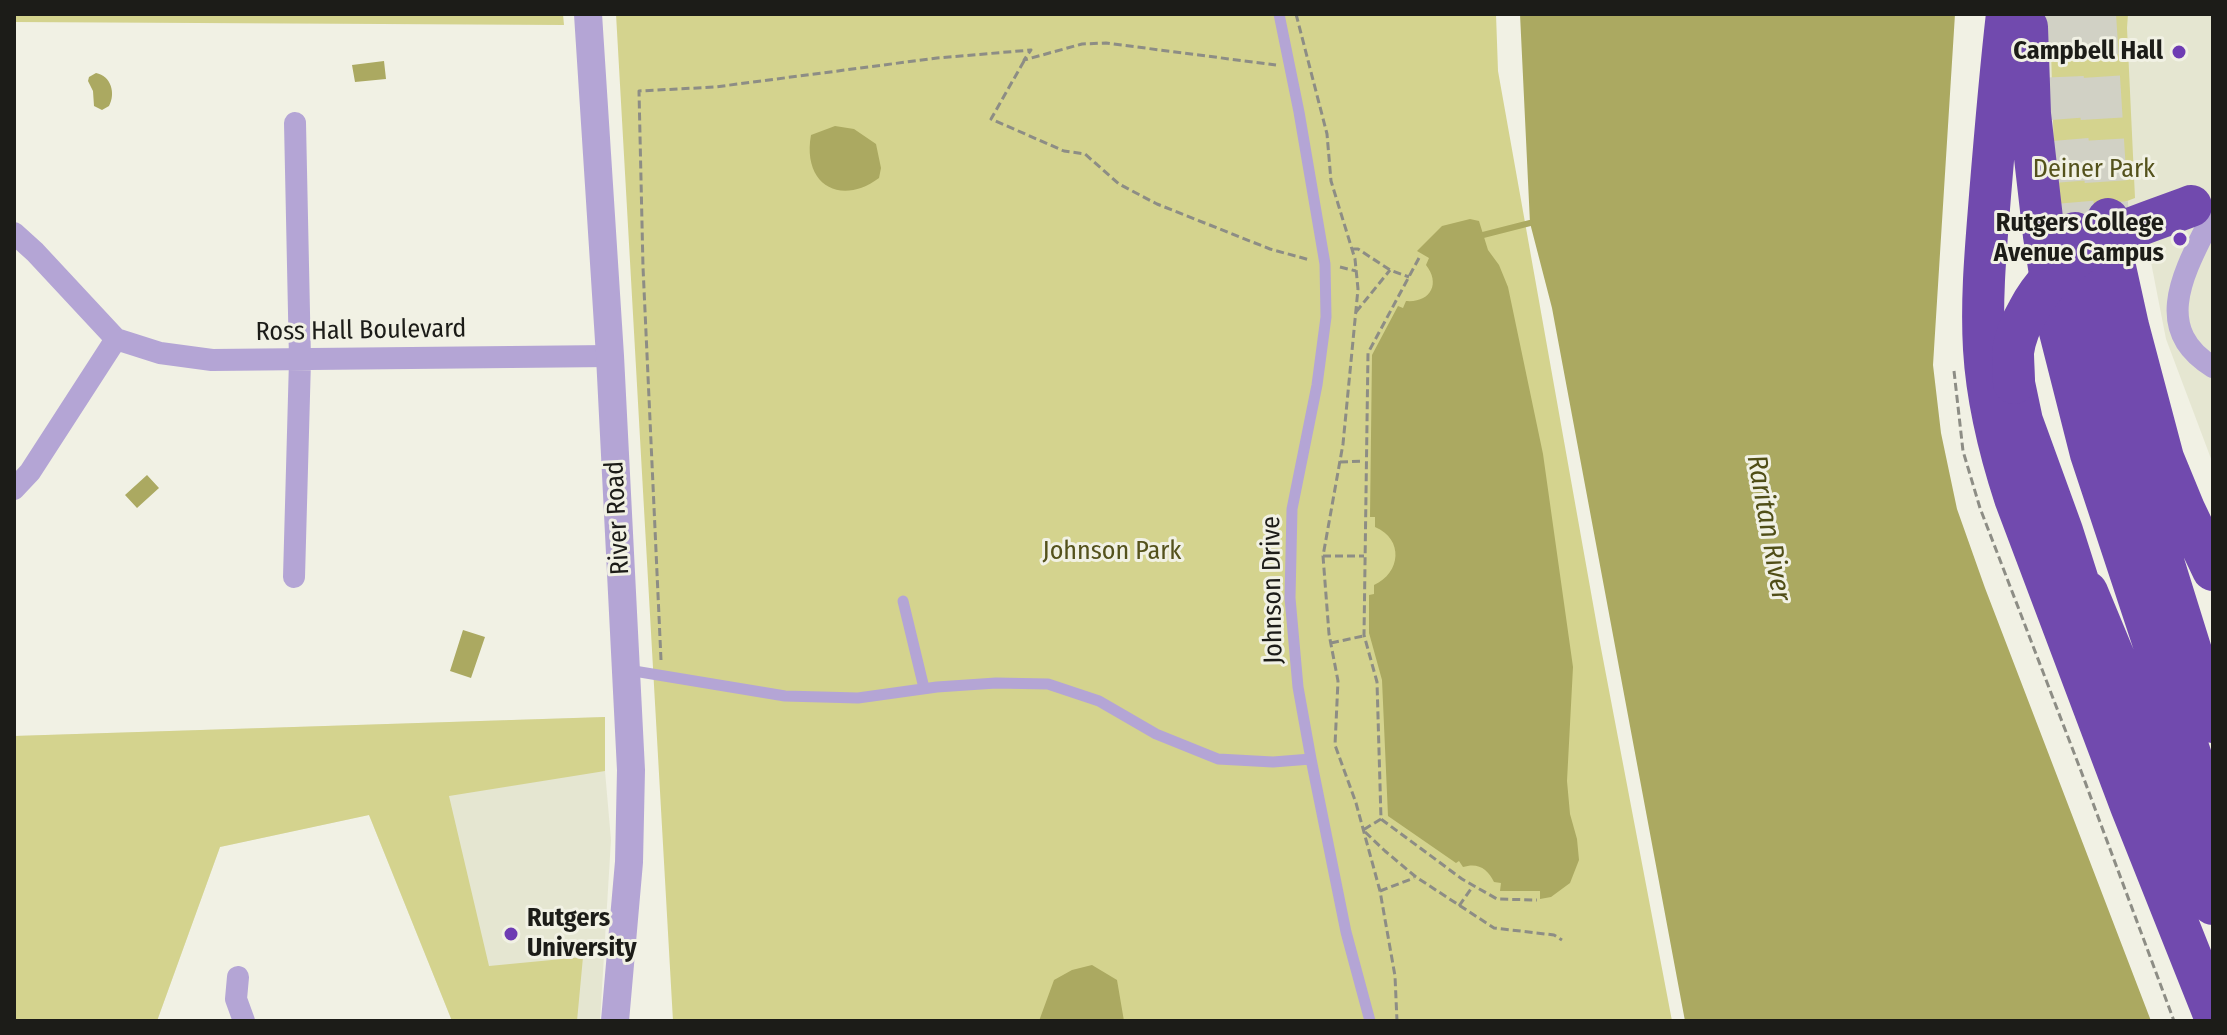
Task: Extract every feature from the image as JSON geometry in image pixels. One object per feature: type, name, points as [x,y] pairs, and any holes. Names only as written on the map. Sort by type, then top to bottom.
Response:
[{"type":"highway","points":[[2007,14],[1983,284],[1984,349],[2000,454],[2131,806],[2213,1012]]},
{"type":"highway","points":[[2027,14],[2030,114],[2058,324],[2091,454],[2213,823]]},
{"type":"highway","points":[[2206,205],[2099,241],[2071,259],[2037,294],[2021,324],[2013,351],[2014,383],[2022,421],[2062,531],[2213,1004]]},
{"type":"highway","points":[[2213,570],[2163,458],[2115,267],[2092,226],[2097,337],[2120,423],[2213,722]]},
{"type":"highway","points":[[2062,531],[2213,904]]},
{"type":"street","name":"River Road","points":[[588,14],[610,356],[631,770],[629,862],[615,1021]]},
{"type":"street","points":[[294,577],[300,360],[295,123]]},
{"type":"street","points":[[2206,205],[2178,292],[2177,308],[2179,323],[2191,347],[2200,359],[2213,367]]},
{"type":"street","points":[[14,233],[116,339],[30,472],[14,489]]},
{"type":"street","name":"Ross Hall Boulevard","points":[[116,339],[160,353],[212,360],[610,356]]},
{"type":"street","points":[[238,977],[236,999],[244,1021]]},
{"type":"lane","points":[[1271,14],[1282,29]]},
{"type":"lane","name":"Johnson Drive","points":[[1279,14],[1325,264],[1326,317],[1317,385],[1292,509],[1290,598],[1298,687],[1346,932],[1370,1021]]},
{"type":"lane","points":[[903,601],[924,688]]},
{"type":"lane","points":[[626,669],[785,696],[858,698],[924,688],[996,683],[1048,684],[1099,701],[1156,734],[1218,759],[1273,762],[1311,759]]},
{"type":"path","points":[[1296,14],[1327,134],[1331,181],[1352,249],[1358,289],[1343,444],[1323,556],[1331,643],[1338,681],[1335,745],[1380,891],[1395,976],[1397,1021]]},
{"type":"path","points":[[1024,60],[1082,44],[1106,43],[1311,74]]},
{"type":"path","points":[[662,676],[644,283],[639,91],[730,85],[937,58],[1031,50],[991,119],[1064,151],[1085,154],[1119,184],[1157,204],[1270,249],[1314,261]]},
{"type":"path","points":[[1352,249],[1358,249],[1390,270],[1409,277]]},
{"type":"path","points":[[1381,819],[1377,682],[1364,635],[1368,353],[1419,258]]},
{"type":"path","points":[[1336,267],[1356,271]]},
{"type":"path","points":[[1356,312],[1390,270]]},
{"type":"path","points":[[1340,462],[1365,461]]},
{"type":"path","points":[[1323,556],[1365,556]]},
{"type":"path","points":[[1331,643],[1364,635]]},
{"type":"path","points":[[1363,830],[1381,819]]},
{"type":"path","points":[[1381,819],[1497,899],[1537,900]]},
{"type":"path","points":[[1363,830],[1416,877],[1494,928],[1554,935],[1562,940]]},
{"type":"path","points":[[1380,891],[1416,877]]},
{"type":"path","points":[[1459,906],[1473,885]]},
{"type":"shaded area","name":"Rutgers College Avenue Campus","points":[[2026,14],[2213,14],[2213,464],[2166,339],[2140,206],[2044,245]]},
{"type":"shaded area","name":"Rutgers University","points":[[605,717],[605,771],[611,840],[600,1021],[452,1021],[369,815],[220,847],[157,1021],[14,1021],[14,736]]},
{"type":"green space","points":[[14,14],[563,14],[564,25],[14,22]]},
{"type":"green space","name":"Johnson Park","points":[[616,14],[1496,14],[1498,71],[1600,643],[1672,1021],[673,1021]]},
{"type":"green space","name":"Deiner Park","points":[[2050,14],[2128,14],[2135,198],[2056,228]]},
{"type":"green space","name":"Rutgers University","points":[[605,717],[605,771],[449,796],[489,966],[583,957],[577,1021],[452,1021],[369,815],[220,847],[157,1021],[14,1021],[14,736]]},
{"type":"water","name":"Raritan River","points":[[1520,14],[1955,14],[1933,365],[1941,433],[1957,509],[1985,588],[2151,1021],[1685,1021],[1552,308],[1530,223]]},
{"type":"water","points":[[384,61],[386,79],[355,82],[352,65]]},
{"type":"water","points":[[96,73],[109,81],[112,91],[109,106],[102,110],[94,106],[93,91],[88,81]]},
{"type":"water","points":[[835,126],[854,129],[876,144],[881,168],[879,178],[865,186],[838,190],[818,178],[812,166],[811,135]]},
{"type":"water","points":[[1470,219],[1479,221],[1488,250],[1499,265],[1508,287],[1543,454],[1573,667],[1567,781],[1579,860],[1570,883],[1551,897],[1540,899],[1540,891],[1500,891],[1501,883],[1494,882],[1482,868],[1473,865],[1463,867],[1459,861],[1456,863],[1388,816],[1382,680],[1369,633],[1369,595],[1374,594],[1374,585],[1390,573],[1396,556],[1391,539],[1375,527],[1375,517],[1370,517],[1372,355],[1398,306],[1403,308],[1406,301],[1421,299],[1431,291],[1433,279],[1426,265],[1429,258],[1417,251],[1442,226]]},
{"type":"water","points":[[147,475],[159,488],[137,508],[125,495]]},
{"type":"water","points":[[463,630],[485,637],[471,678],[450,671]]},
{"type":"water","points":[[1092,965],[1117,980],[1124,1021],[1039,1021],[1054,980],[1072,970]]},
{"type":"waterway","points":[[1483,235],[1530,223]]},
{"type":"tunnel","points":[[2060,14],[2075,233]]},
{"type":"tunnel","points":[[2095,14],[2108,219]]},
{"type":"place","name":"Campbell Hall","points":[[2179,52]]},
{"type":"place","name":"Rutgers College Avenue Campus","points":[[2180,239]]},
{"type":"place","name":"Rutgers University","points":[[511,934]]}]
